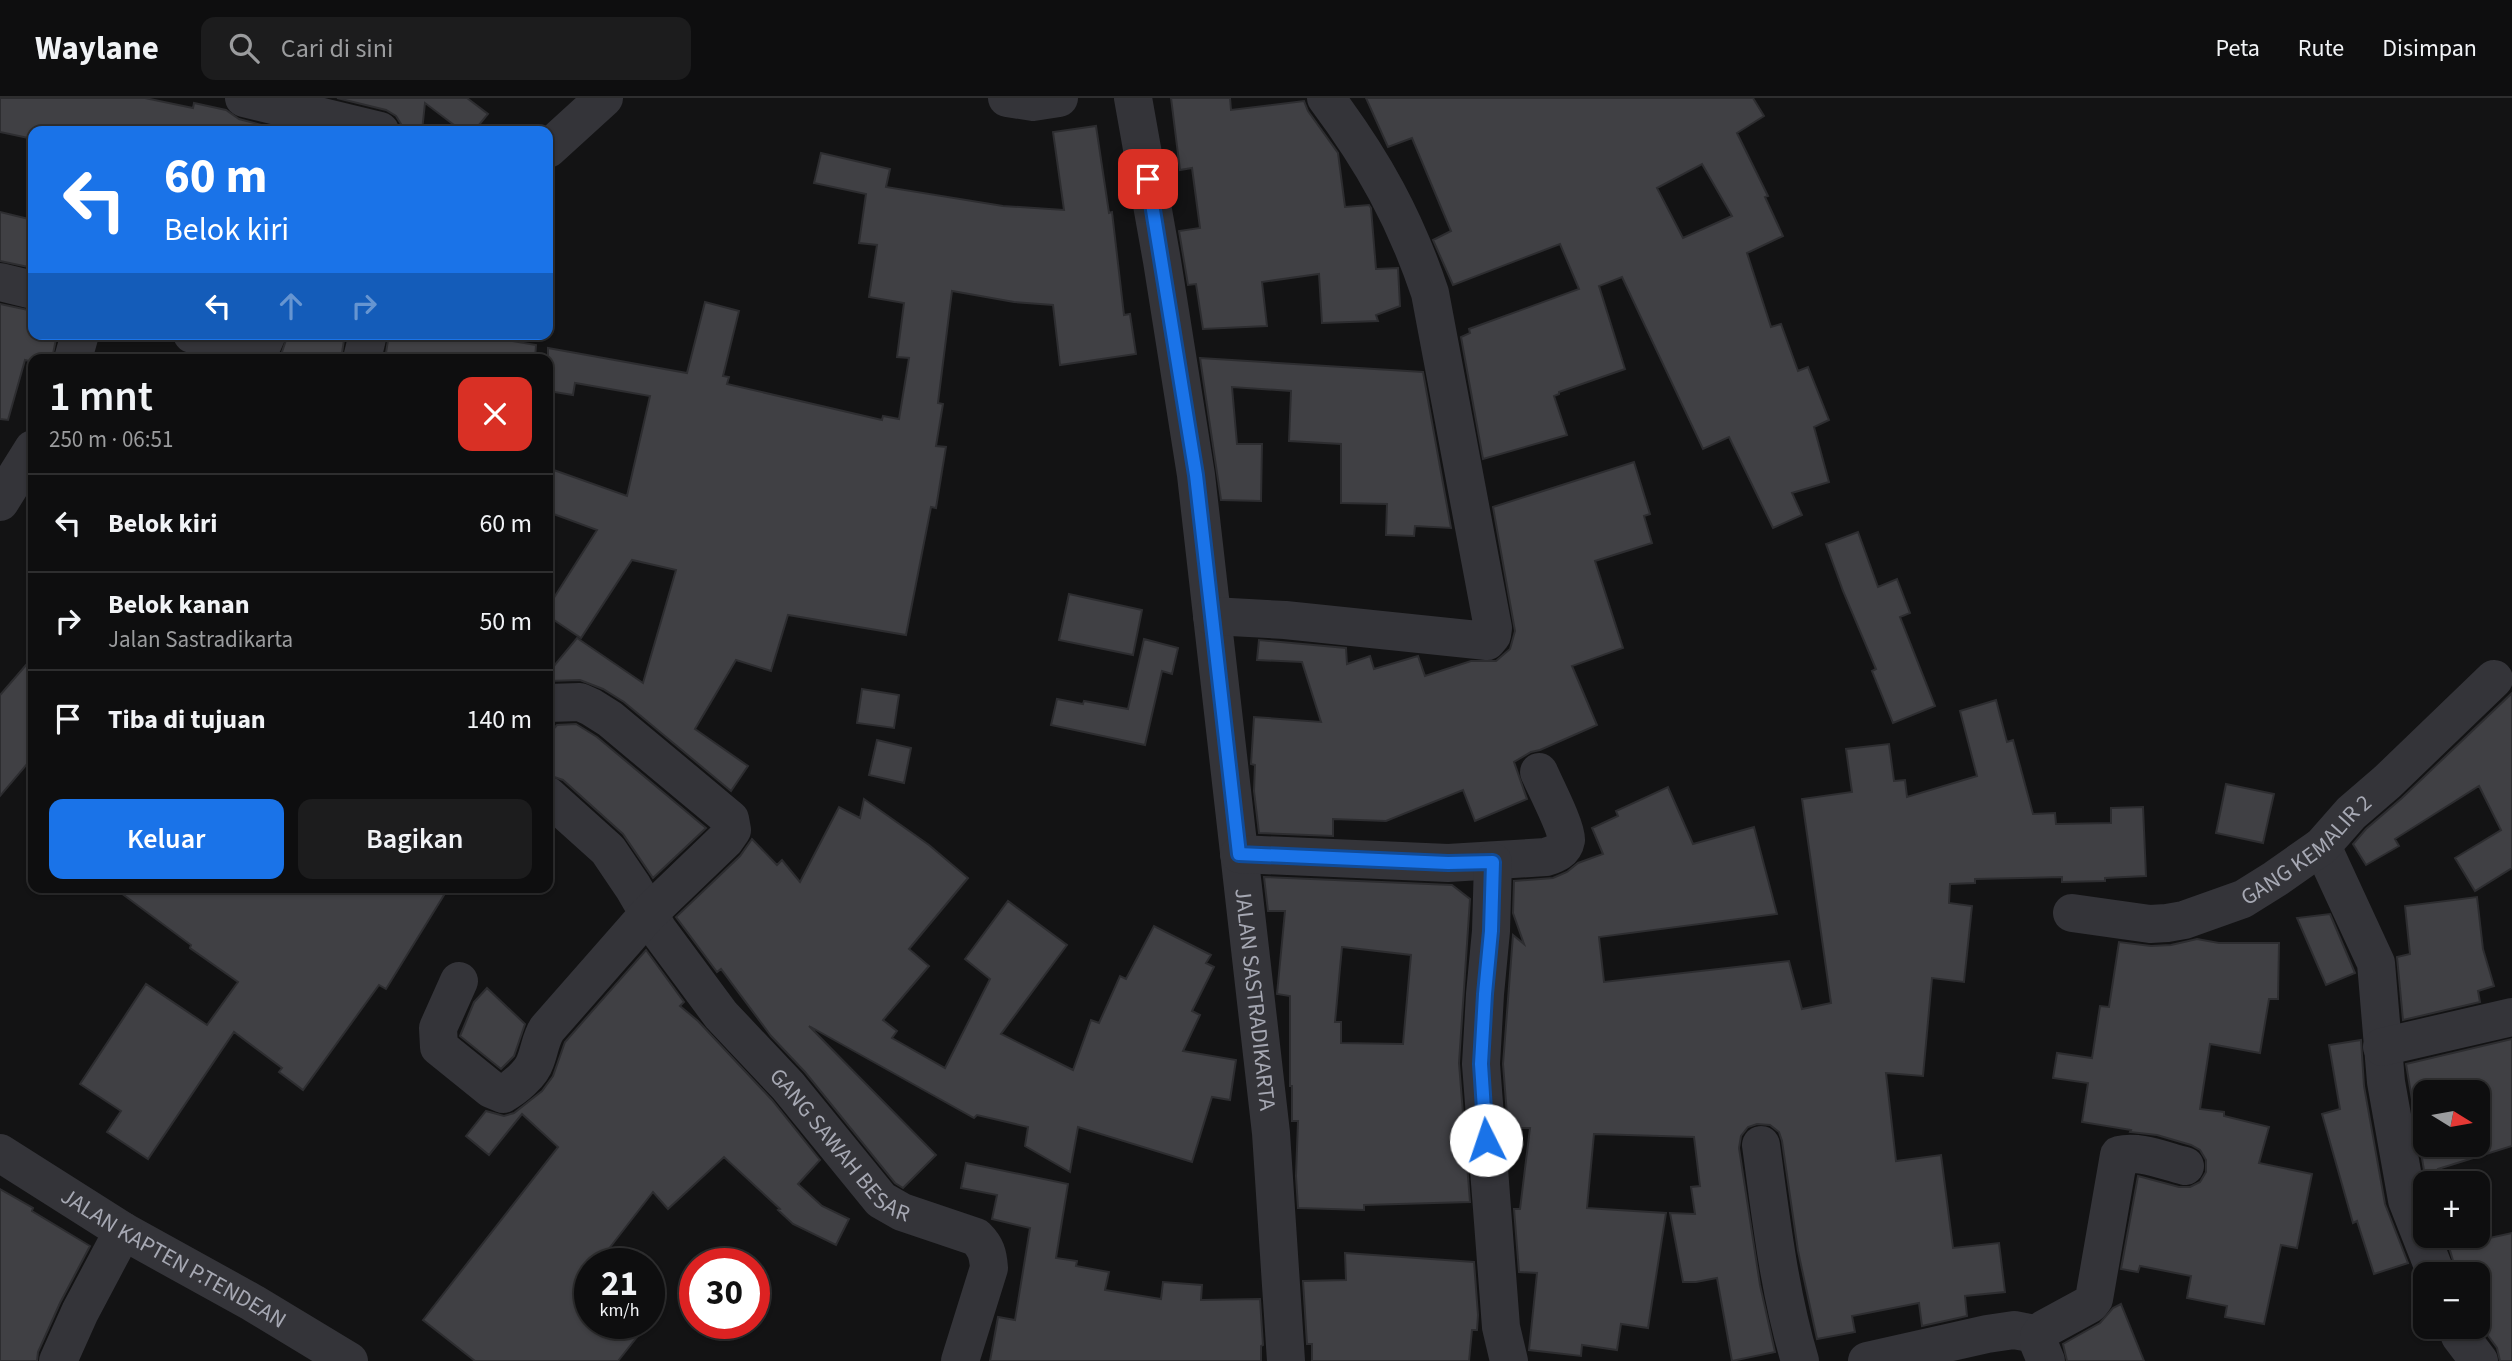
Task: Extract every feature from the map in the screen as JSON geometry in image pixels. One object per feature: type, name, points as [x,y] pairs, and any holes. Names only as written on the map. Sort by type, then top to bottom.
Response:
[{"type":"street","points":[[244,98],[359,126]]},
{"type":"street","points":[[553,144],[604,98]]},
{"type":"street","points":[[1006,98],[1033,102],[1059,98]]},
{"type":"street","name":"JALAN SASTRADIKARTA","points":[[1133,98],[1163,261],[1192,448],[1270,1133],[1286,1361]]},
{"type":"street","points":[[1212,616],[1487,641],[1492,635],[1493,628],[1430,293],[1416,253],[1383,182],[1326,98]]},
{"type":"street","points":[[0,282],[28,289]]},
{"type":"street","points":[[213,340],[255,352],[260,350],[264,340]]},
{"type":"street","points":[[0,502],[28,457]]},
{"type":"street","name":"GANG KEMALIR 2","points":[[2072,913],[2150,924],[2184,920],[2243,899],[2322,846],[2351,813],[2494,679]]},
{"type":"street","points":[[459,981],[438,1028],[439,1047],[491,1089],[503,1094],[511,1090],[535,1064],[540,1040],[547,1030],[648,914],[726,840],[732,830],[730,819],[610,719],[580,702],[553,703]]},
{"type":"street","points":[[1239,854],[1448,863],[1546,857],[1556,854],[1566,841],[1564,829],[1539,772]]},
{"type":"street","points":[[553,800],[608,850],[648,914]]},
{"type":"street","points":[[2322,846],[2376,963],[2386,1082],[2407,1200],[2431,1262]]},
{"type":"street","points":[[1493,862],[1481,1064],[1501,1327],[1509,1361]]},
{"type":"street","name":"GANG SAWAH BESAR","points":[[648,914],[721,1015],[788,1086],[881,1200],[902,1212],[976,1237],[983,1244],[988,1255],[989,1268],[960,1361]]},
{"type":"street","points":[[2382,1046],[2512,1017]]},
{"type":"street","points":[[1761,1145],[1773,1236],[1787,1312],[1800,1361]]},
{"type":"street","name":"JALAN KAPTEN P.TENDEAN","points":[[0,1153],[123,1231],[253,1303],[349,1361]]},
{"type":"street","points":[[1867,1361],[2014,1330],[2043,1348],[2044,1329],[2094,1300],[2119,1155],[2127,1153],[2146,1156],[2185,1166]]},
{"type":"street","points":[[58,1361],[80,1311],[123,1231]]},
{"type":"street","points":[[2462,1339],[2479,1361]]},
{"type":"building","points":[[0,98],[145,98],[193,108],[194,103],[226,110],[239,119],[265,126],[28,126],[28,138],[0,132]]},
{"type":"building","points":[[337,98],[467,98],[488,114],[478,126],[455,126],[425,103],[423,126],[401,126],[396,116],[386,110]]},
{"type":"building","points":[[1171,98],[1230,98],[1231,110],[1304,101],[1308,111],[1338,153],[1345,207],[1369,205],[1371,208],[1376,269],[1398,268],[1400,306],[1376,315],[1378,321],[1322,323],[1319,274],[1262,282],[1267,326],[1203,329],[1196,284],[1188,285],[1179,231],[1200,228],[1192,168],[1180,170]]},
{"type":"building","points":[[1366,98],[1753,98],[1764,116],[1737,133],[1768,196],[1765,197],[1783,236],[1747,253],[1771,327],[1781,324],[1798,371],[1808,367],[1829,420],[1814,427],[1829,482],[1792,493],[1802,515],[1773,528],[1729,437],[1703,449],[1622,277],[1599,286],[1625,369],[1554,396],[1567,435],[1483,459],[1461,337],[1470,333],[1469,329],[1579,289],[1560,244],[1453,285],[1433,240],[1451,231],[1412,138],[1388,147]],"holes":[[[1702,164],[1732,216],[1683,238],[1657,188]]]},
{"type":"building","points":[[1096,126],[1109,213],[1112,212],[1124,315],[1130,314],[1136,354],[1060,365],[1053,305],[1014,302],[952,291],[938,403],[943,404],[936,446],[946,447],[936,508],[931,507],[906,635],[788,615],[771,671],[736,660],[695,729],[748,766],[731,791],[624,702],[603,689],[580,680],[553,681],[553,667],[577,638],[643,683],[676,570],[632,560],[581,638],[553,619],[553,599],[597,530],[553,514],[553,470],[627,496],[650,396],[575,383],[573,395],[553,392],[553,354],[548,354],[548,348],[687,373],[705,302],[739,311],[723,376],[729,377],[727,384],[882,420],[883,416],[899,419],[909,358],[897,357],[904,303],[869,297],[877,245],[859,243],[866,194],[814,183],[821,153],[890,169],[886,187],[1003,206],[1064,210],[1053,132]]},
{"type":"building","points":[[0,212],[28,219],[28,267],[0,261]]},
{"type":"building","points":[[0,304],[28,310],[28,340],[56,340],[53,354],[28,354],[8,420],[0,419]]},
{"type":"building","points":[[286,340],[344,340],[342,354],[281,354]]},
{"type":"building","points":[[388,340],[506,340],[536,345],[535,354],[386,354]]},
{"type":"building","points":[[1200,358],[1423,372],[1451,528],[1415,526],[1414,536],[1386,535],[1387,504],[1341,503],[1341,444],[1289,441],[1291,391],[1232,387],[1237,444],[1262,444],[1261,501],[1221,500]]},
{"type":"building","points":[[1634,462],[1650,514],[1644,516],[1652,543],[1595,561],[1623,648],[1572,666],[1597,725],[1531,752],[1514,762],[1527,799],[1475,821],[1463,790],[1386,821],[1333,819],[1333,836],[1259,833],[1254,791],[1255,765],[1251,764],[1254,717],[1321,722],[1302,662],[1257,660],[1259,640],[1346,648],[1347,664],[1370,656],[1374,669],[1418,656],[1425,676],[1471,661],[1496,661],[1510,649],[1515,631],[1493,507]]},
{"type":"building","points":[[1858,532],[1878,587],[1897,579],[1910,613],[1900,617],[1935,706],[1893,723],[1872,671],[1876,669],[1826,544]]},
{"type":"building","points":[[1069,594],[1142,610],[1133,655],[1059,640]]},
{"type":"building","points":[[1144,639],[1178,648],[1172,674],[1162,671],[1145,745],[1051,725],[1057,699],[1128,709]]},
{"type":"building","points":[[28,663],[28,763],[0,796],[0,695]]},
{"type":"building","points":[[862,689],[899,695],[894,728],[857,723]]},
{"type":"building","points":[[2512,693],[2512,868],[2475,891],[2455,858],[2501,830],[2479,786],[2395,839],[2399,846],[2366,865],[2353,844]]},
{"type":"building","points":[[1996,700],[2007,742],[2013,740],[2033,814],[2055,813],[2056,824],[2111,823],[2111,808],[2143,807],[2146,876],[2062,882],[2062,877],[1975,879],[1975,883],[1950,884],[1949,903],[1972,906],[1964,982],[1932,978],[1923,1076],[1886,1073],[1896,1161],[1941,1155],[1953,1248],[1999,1243],[2005,1292],[1965,1296],[1967,1316],[1922,1326],[1919,1303],[1852,1316],[1855,1332],[1817,1339],[1798,1251],[1782,1141],[1779,1132],[1770,1125],[1757,1124],[1748,1127],[1741,1136],[1739,1148],[1760,1285],[1775,1352],[1732,1361],[1717,1278],[1683,1282],[1670,1213],[1695,1214],[1691,1187],[1700,1186],[1694,1137],[1594,1134],[1587,1208],[1666,1213],[1648,1328],[1621,1324],[1617,1350],[1582,1345],[1581,1356],[1529,1350],[1537,1273],[1519,1272],[1514,1209],[1520,1209],[1530,1128],[1508,1128],[1503,1064],[1513,935],[1524,944],[1513,913],[1514,881],[1553,878],[1578,863],[1603,854],[1592,828],[1618,816],[1616,811],[1668,787],[1693,844],[1754,827],[1777,914],[1599,937],[1604,982],[1789,961],[1802,1009],[1831,1003],[1802,799],[1852,792],[1846,749],[1889,744],[1894,781],[1905,780],[1907,797],[1977,776],[1960,711]]},
{"type":"building","points":[[576,724],[597,737],[706,828],[653,878],[623,834],[563,780],[553,777],[553,729],[557,725]]},
{"type":"building","points":[[877,740],[911,748],[904,783],[869,775]]},
{"type":"building","points":[[2226,784],[2274,794],[2263,843],[2216,833]]},
{"type":"building","points":[[864,799],[929,845],[968,878],[909,949],[929,966],[883,1020],[897,1031],[892,1038],[945,1068],[990,979],[965,959],[1008,901],[1067,945],[1001,1034],[1073,1070],[1091,1020],[1099,1023],[1120,976],[1126,979],[1154,926],[1211,955],[1206,963],[1214,967],[1192,1011],[1200,1015],[1183,1051],[1236,1060],[1230,1100],[1212,1097],[1192,1162],[1078,1127],[1070,1172],[1025,1146],[1028,1127],[977,1115],[974,1118],[809,1026],[936,1155],[903,1188],[895,1183],[805,1072],[771,1036],[721,969],[717,972],[676,917],[740,856],[752,839],[777,865],[782,860],[800,882],[839,807],[860,818]]},
{"type":"building","points":[[1264,877],[1452,885],[1470,899],[1459,1063],[1470,1202],[1364,1205],[1364,1210],[1298,1208],[1298,1121],[1292,1121],[1290,1086],[1290,996],[1277,994],[1285,911],[1268,911]],"holes":[[[1342,947],[1411,955],[1403,1044],[1341,1043],[1341,1022],[1335,1022]]]},
{"type":"building","points":[[121,893],[445,893],[386,989],[379,985],[303,1090],[279,1072],[282,1068],[234,1032],[148,1159],[107,1132],[121,1111],[80,1084],[146,984],[207,1025],[238,982],[190,948],[191,945]]},
{"type":"building","points":[[2477,897],[2483,949],[2494,986],[2478,991],[2480,1002],[2403,1020],[2397,957],[2410,954],[2405,906]]},
{"type":"building","points":[[2330,914],[2355,973],[2326,985],[2297,918]]},
{"type":"building","points":[[2197,939],[2219,943],[2279,943],[2278,999],[2269,999],[2260,1053],[2210,1044],[2200,1109],[2224,1112],[2224,1116],[2269,1127],[2259,1163],[2312,1174],[2297,1248],[2281,1245],[2264,1324],[2225,1317],[2227,1306],[2187,1298],[2191,1276],[2140,1266],[2138,1272],[2121,1269],[2138,1176],[2179,1187],[2190,1187],[2200,1182],[2206,1172],[2206,1160],[2200,1150],[2191,1145],[2157,1135],[2082,1122],[2088,1083],[2053,1078],[2057,1053],[2092,1058],[2100,1006],[2109,1007],[2119,942],[2151,946]]},
{"type":"building","points":[[646,950],[684,1002],[680,1006],[698,1021],[772,1100],[820,1160],[798,1184],[822,1206],[849,1219],[836,1245],[793,1224],[724,1157],[668,1209],[653,1192],[609,1248],[574,1248],[574,1339],[635,1339],[618,1361],[475,1361],[423,1320],[558,1147],[522,1114],[489,1155],[466,1136],[486,1111],[504,1116],[514,1113],[542,1091],[553,1076],[565,1042]]},
{"type":"building","points":[[487,988],[525,1024],[514,1056],[501,1069],[460,1036],[474,1002]]},
{"type":"building","points":[[2512,1039],[2512,1146],[2490,1153],[2490,1080],[2413,1080],[2413,1105],[2406,1064]]},
{"type":"building","points":[[2361,1040],[2364,1086],[2385,1204],[2408,1263],[2374,1274],[2357,1221],[2353,1223],[2322,1114],[2340,1109],[2329,1045]]},
{"type":"building","points":[[2422,1157],[2477,1157],[2438,1171],[2424,1171]]},
{"type":"building","points":[[966,1163],[1068,1184],[1056,1258],[1077,1261],[1076,1266],[1109,1272],[1105,1290],[1161,1299],[1163,1282],[1202,1285],[1201,1300],[1260,1299],[1263,1345],[1261,1361],[990,1361],[998,1317],[1015,1320],[1030,1228],[992,1219],[997,1195],[961,1188]]},
{"type":"building","points":[[0,1189],[90,1246],[60,1303],[38,1352],[37,1361],[0,1361]]},
{"type":"building","points":[[2512,1233],[2512,1361],[2500,1361],[2497,1348],[2490,1338],[2490,1262],[2453,1262],[2449,1248],[2490,1248],[2490,1238]]},
{"type":"building","points":[[1345,1253],[1474,1262],[1478,1315],[1477,1330],[1472,1330],[1469,1361],[1312,1361],[1312,1344],[1307,1344],[1303,1281],[1346,1280]]},
{"type":"building","points":[[2121,1304],[2144,1361],[2067,1361],[2063,1344],[2100,1323],[2113,1308]]},
{"type":"route","points":[[1148,179],[1196,475],[1239,854],[1448,863],[1493,862],[1481,1064],[1486,1140]]}]
